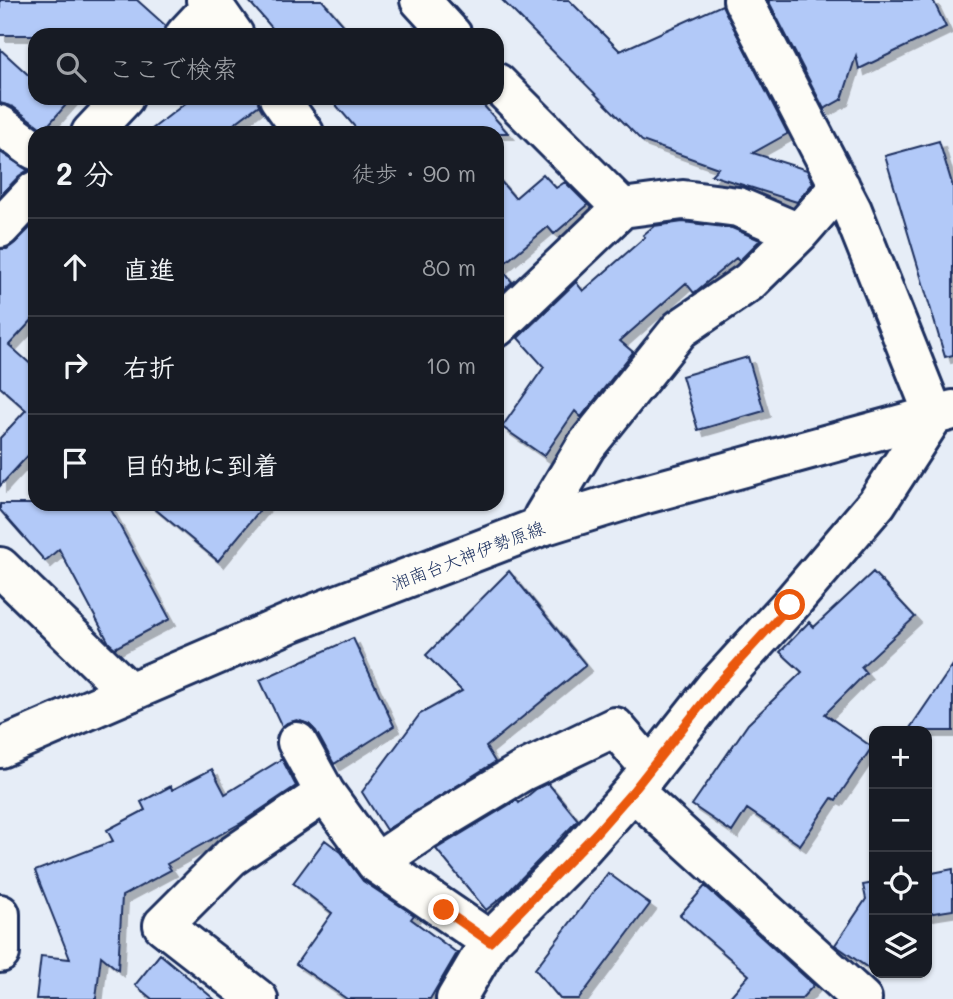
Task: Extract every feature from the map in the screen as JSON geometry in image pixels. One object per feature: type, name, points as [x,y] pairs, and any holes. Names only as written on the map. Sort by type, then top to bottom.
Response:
[{"type":"street","points":[[420,0],[446,28]]},
{"type":"street","points":[[456,999],[490,942],[577,854],[641,780],[716,686],[877,503],[944,412],[852,210],[743,0]]},
{"type":"street","points":[[196,28],[218,13]]},
{"type":"street","points":[[504,90],[622,208]]},
{"type":"street","points":[[98,126],[117,105]]},
{"type":"street","points":[[284,105],[299,126]]},
{"type":"street","points":[[0,125],[28,145]]},
{"type":"street","points":[[542,526],[543,517],[586,446],[680,329],[749,282],[799,233],[840,186]]},
{"type":"street","points":[[0,228],[28,198]]},
{"type":"street","points":[[504,320],[622,208],[683,200],[738,207],[799,233]]},
{"type":"street","name":"湘南台大神伊勢原線","points":[[0,748],[290,623],[542,526],[642,495],[944,412]]},
{"type":"street","points":[[0,567],[129,692]]},
{"type":"street","points":[[376,863],[523,771],[615,727],[641,780],[862,999]]},
{"type":"street","points":[[297,742],[325,793],[376,863],[490,942]]},
{"type":"street","points":[[258,999],[163,925],[231,857],[325,793]]},
{"type":"street","points":[[0,914],[0,953]]},
{"type":"building","points":[[0,0],[137,0],[166,26],[28,28],[28,35],[0,35]]},
{"type":"building","points":[[248,0],[322,0],[346,28],[272,28]]},
{"type":"building","points":[[502,0],[569,0],[620,51],[722,5],[787,132],[753,153],[807,170],[813,183],[797,202],[711,175],[718,168],[642,141]]},
{"type":"building","points":[[768,0],[933,0],[946,27],[859,69],[856,56],[842,99],[824,109]]},
{"type":"building","points":[[0,49],[28,75],[28,105],[66,105],[48,126],[39,126],[13,107],[0,103]]},
{"type":"building","points":[[183,105],[259,105],[231,126],[156,126]]},
{"type":"building","points":[[336,105],[483,105],[502,126],[354,126]]},
{"type":"building","points":[[939,141],[953,187],[953,355],[945,357],[885,156]]},
{"type":"building","points":[[0,152],[28,170],[0,196]]},
{"type":"building","points":[[543,174],[556,188],[565,182],[588,205],[554,234],[548,227],[504,264],[504,185],[515,198]]},
{"type":"building","points":[[683,222],[732,228],[760,240],[739,261],[736,258],[694,293],[686,283],[620,341],[633,352],[581,417],[575,411],[544,456],[504,428],[504,424],[544,367],[518,338],[576,282],[583,291],[654,226]]},
{"type":"building","points":[[28,230],[28,325],[9,345],[28,362],[28,456],[0,486],[0,438],[26,410],[0,387],[0,249],[7,249]]},
{"type":"building","points":[[504,272],[512,282],[504,290]]},
{"type":"building","points":[[748,357],[764,411],[698,430],[682,376]]},
{"type":"building","points":[[0,504],[28,504],[28,511],[112,511],[170,619],[115,648],[109,643],[59,549],[45,561],[0,510]]},
{"type":"building","points":[[157,511],[259,511],[218,561]]},
{"type":"building","points":[[509,571],[586,665],[486,747],[495,762],[386,830],[362,792],[420,714],[462,691],[426,655]]},
{"type":"building","points":[[873,572],[915,617],[861,667],[866,673],[825,714],[869,745],[869,751],[836,800],[832,798],[800,845],[747,809],[732,832],[692,805],[748,724],[802,672],[780,652],[809,622],[814,627]]},
{"type":"building","points":[[353,638],[394,726],[334,764],[316,731],[309,724],[297,720],[282,727],[260,680]]},
{"type":"building","points":[[953,665],[953,731],[932,731],[932,726],[911,726]]},
{"type":"building","points":[[282,759],[296,786],[241,823],[167,864],[171,870],[122,896],[118,970],[101,956],[96,999],[36,999],[41,956],[70,959],[35,871],[113,841],[107,830],[145,810],[141,802],[171,786],[172,790],[212,769],[225,794]]},
{"type":"building","points":[[548,783],[578,820],[506,894],[486,910],[436,849],[517,800],[519,803]]},
{"type":"building","points":[[325,840],[341,852],[363,881],[414,915],[411,919],[457,953],[430,999],[347,999],[296,964],[332,913],[293,883]]},
{"type":"building","points":[[953,869],[953,910],[932,913],[932,873]]},
{"type":"building","points":[[608,873],[650,904],[579,999],[560,999],[535,969]]},
{"type":"building","points":[[869,884],[869,969],[835,945],[866,899],[863,885]]},
{"type":"building","points":[[705,886],[814,985],[801,999],[728,999],[749,975],[680,915]]},
{"type":"building","points":[[160,954],[214,999],[152,999],[135,985]]},
{"type":"route","points":[[444,910],[490,942],[596,833],[633,791],[716,686],[790,605]]}]
